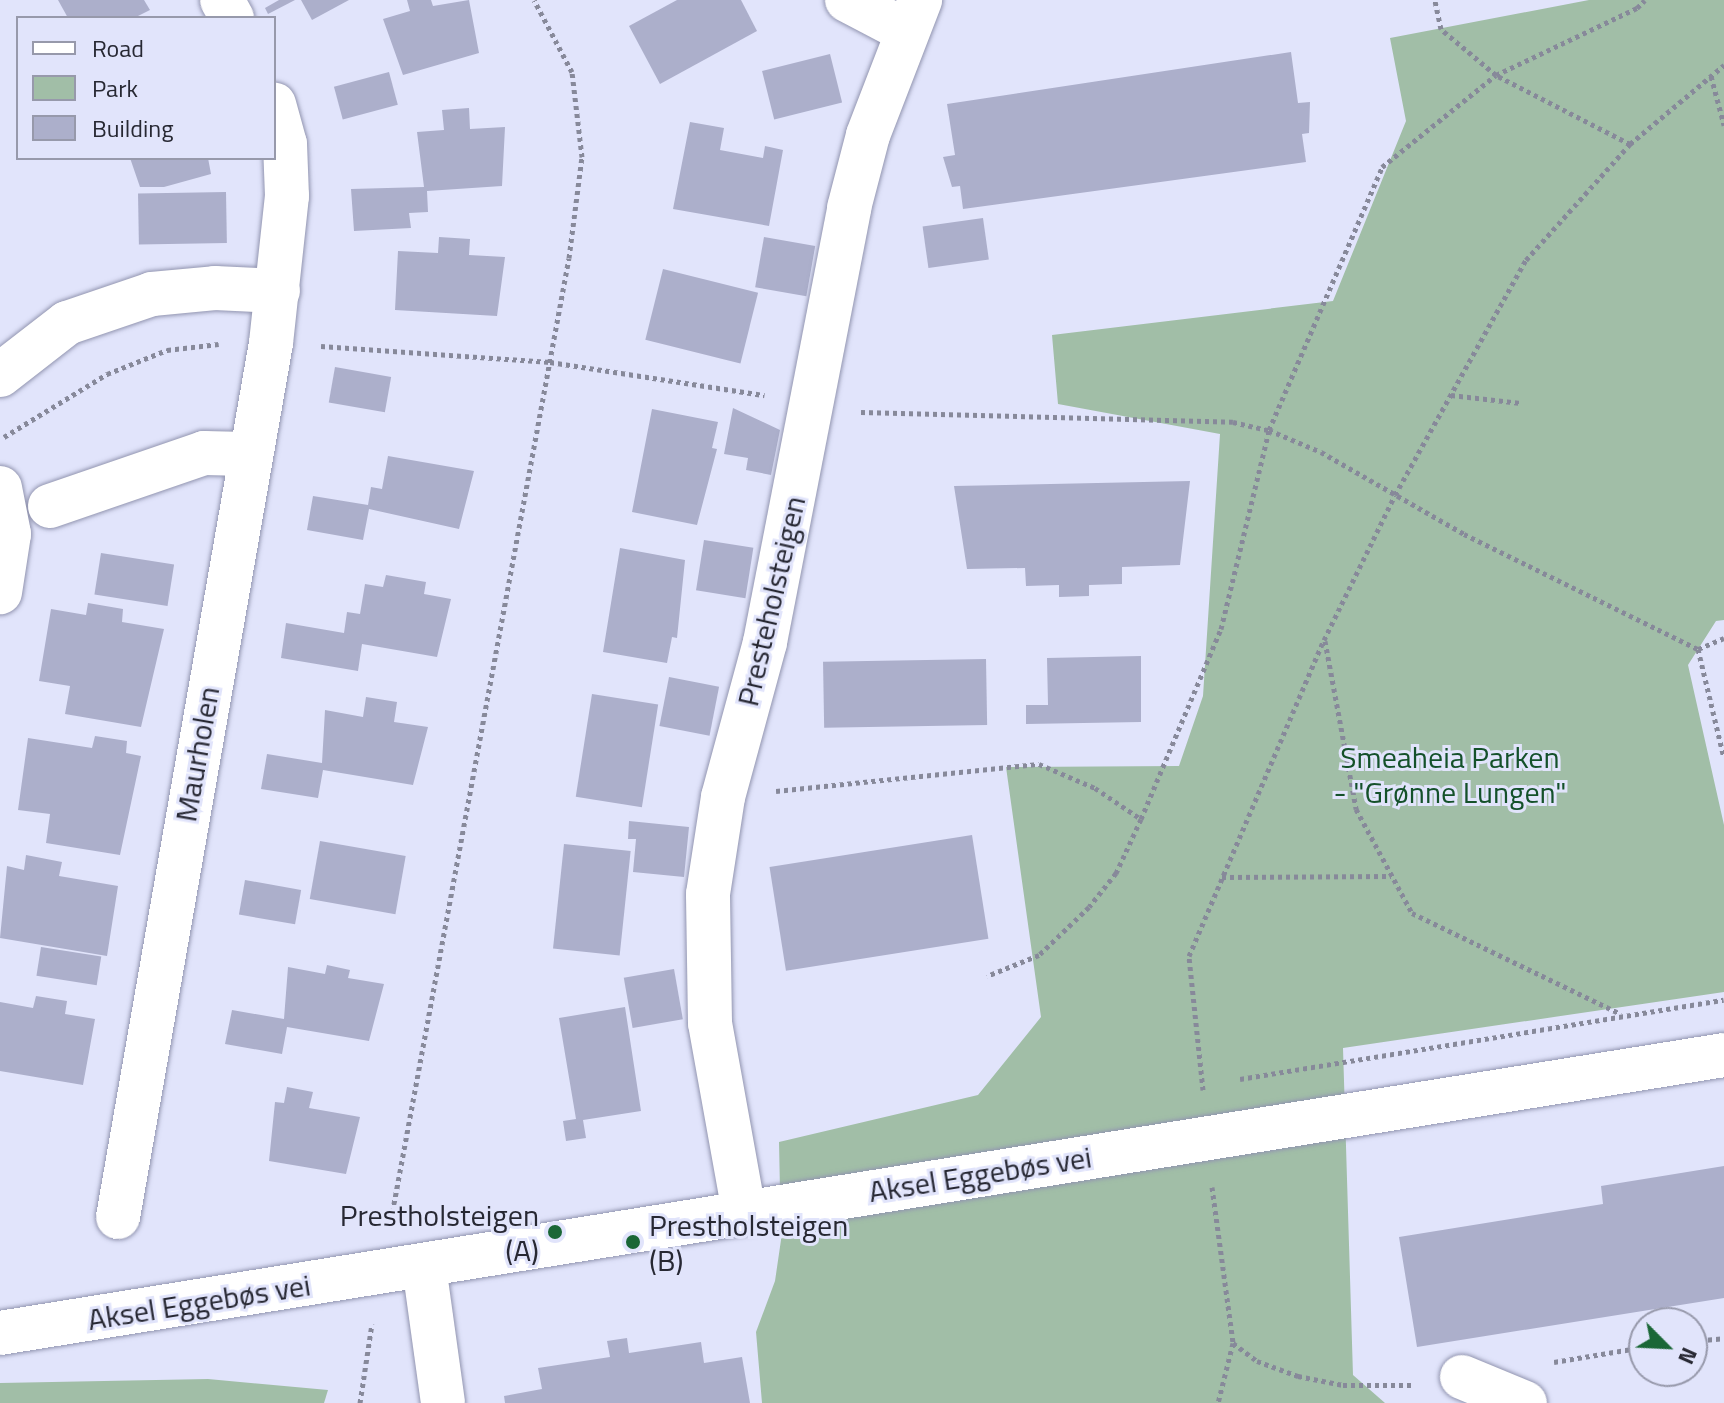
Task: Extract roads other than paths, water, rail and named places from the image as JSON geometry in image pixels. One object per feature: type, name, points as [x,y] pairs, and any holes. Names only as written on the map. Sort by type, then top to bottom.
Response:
[{"type":"street","points":[[847,0],[913,16]]},
{"type":"street","name":"Presteholsteigen","points":[[744,1212],[710,1023],[708,894],[723,797],[765,642],[849,208],[913,16]]},
{"type":"street","name":"Maurholen","points":[[118,1217],[247,454],[271,343],[287,196],[285,144],[276,111]]},
{"type":"street","points":[[0,375],[67,323],[152,294],[215,288],[278,291]]},
{"type":"street","points":[[50,506],[204,453],[247,454]]},
{"type":"street","points":[[0,488],[9,534],[0,592]]},
{"type":"street","name":"Aksel Eggebøs vei","points":[[0,1333],[1724,1055]]},
{"type":"street","points":[[424,1266],[443,1403]]},
{"type":"street","points":[[1462,1377],[1525,1403]]},
{"type":"place","name":"Prestholsteigen (A)","points":[[555,1232]]},
{"type":"place","name":"Prestholsteigen (B)","points":[[633,1242]]},
{"type":"park label","name":"Smeaheia Parken - \"Grønne Lungen\"","points":[[1450,774]]}]
